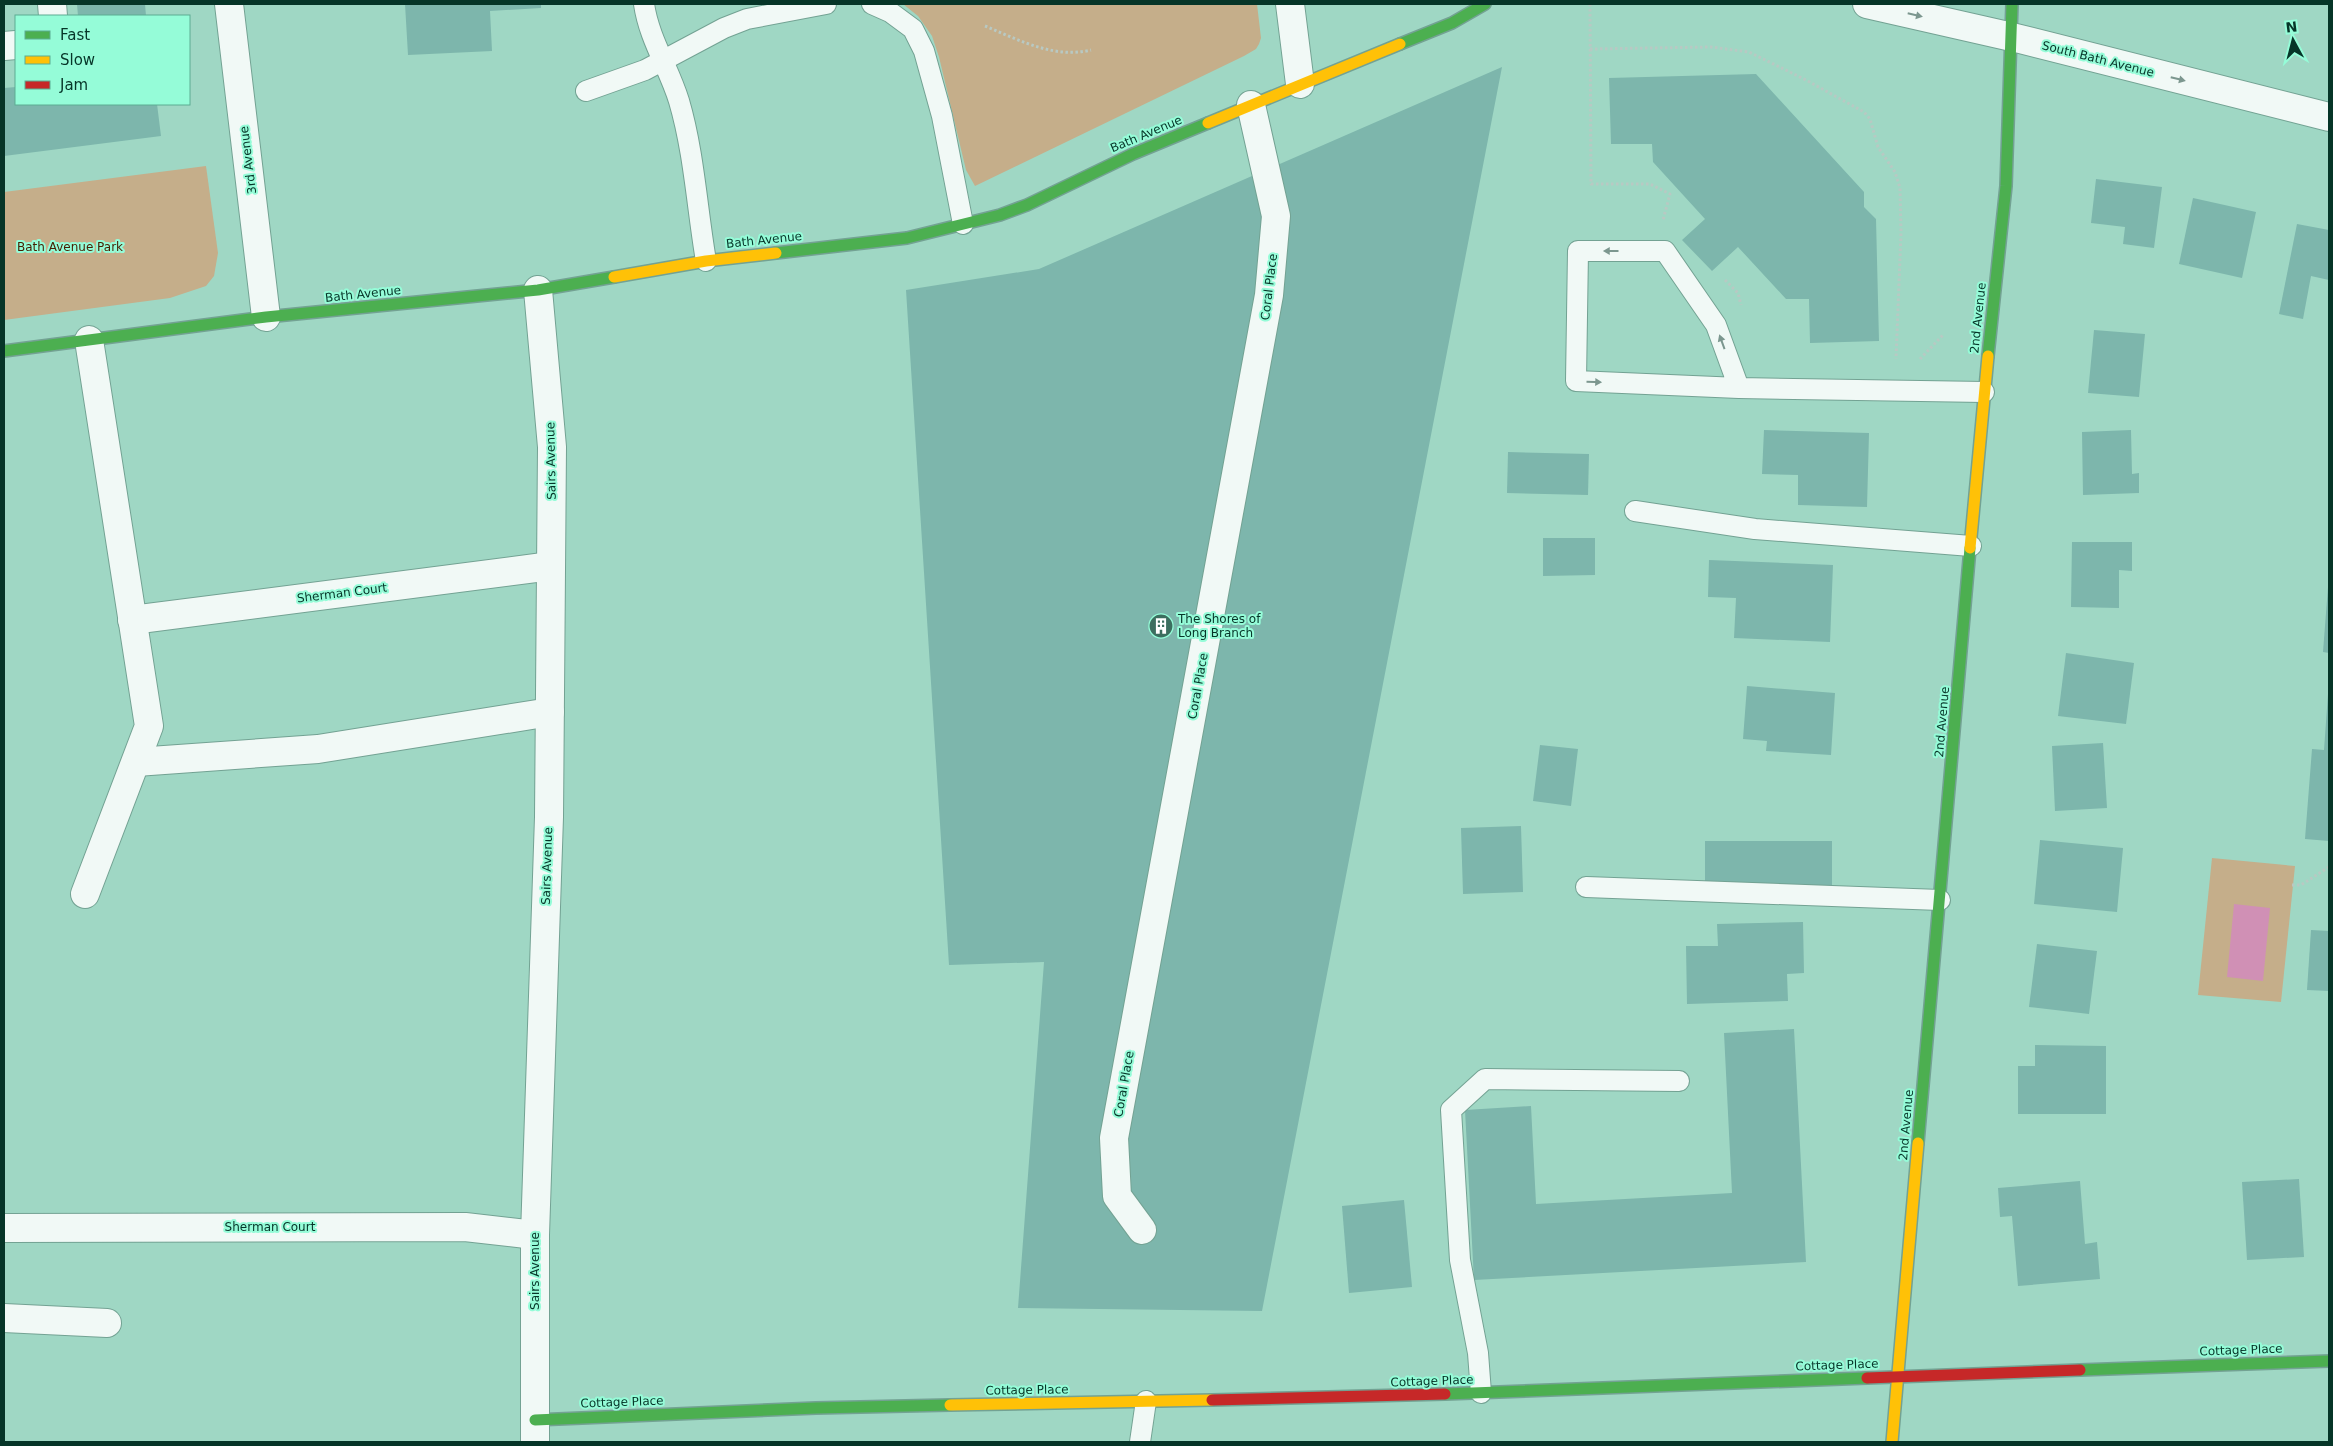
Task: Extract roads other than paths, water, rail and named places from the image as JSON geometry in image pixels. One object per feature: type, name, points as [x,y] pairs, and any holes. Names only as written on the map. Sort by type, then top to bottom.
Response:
[{"type":"street","name":"3rd Avenue","points":[[229,4],[266,317]]},
{"type":"street","points":[[1290,4],[1300,84]]},
{"type":"street","name":"Bath Avenue","points":[[4,350],[266,317],[538,290],[706,260],[908,238],[1000,215],[1027,205],[1132,154],[1300,84],[1452,24],[1485,4]]},
{"type":"street","name":"South Bath Avenue","points":[[1867,4],[2012,37],[2329,117]]},
{"type":"street","name":"2nd Avenue","points":[[1892,1442],[1984,392],[2006,186],[2012,4]]},
{"type":"street","name":"Coral Place","points":[[1142,1230],[1117,1196],[1114,1138],[1269,295],[1276,216],[1251,105]]},
{"type":"street","name":"Sairs Avenue","points":[[535,1431],[535,1235],[549,817],[552,447],[538,290]]},
{"type":"street","points":[[85,894],[149,726],[89,340]]},
{"type":"street","name":"Sherman Court","points":[[132,620],[551,566]]},
{"type":"street","points":[[136,762],[318,749],[550,712]]},
{"type":"street","name":"Sherman Court","points":[[4,1228],[465,1226],[535,1235]]},
{"type":"street","points":[[4,1318],[107,1323]]},
{"type":"street","name":"Cottage Place","points":[[535,1431],[816,1408],[1481,1393],[2329,1361]]},
{"type":"lane","points":[[644,4],[653,42],[674,87],[682,114],[706,260]]},
{"type":"lane","points":[[586,91],[645,70],[747,19],[826,4]]},
{"type":"lane","points":[[872,4],[890,12],[913,30],[924,51],[939,106],[963,224]]},
{"type":"lane","points":[[1452,24],[1475,4]]},
{"type":"lane","points":[[1738,388],[1716,325],[1665,250],[1578,251],[1576,381],[1738,388],[1984,392]]},
{"type":"lane","points":[[1635,511],[1755,529],[1971,546]]},
{"type":"lane","points":[[1586,887],[1940,900]]},
{"type":"lane","points":[[1481,1393],[1478,1353],[1460,1260],[1451,1110],[1485,1080],[1679,1081]]},
{"type":"lane","points":[[1140,1442],[1146,1402]]},
{"type":"place","name":"The Shores of Long Branch","points":[[1161,626]]},
{"type":"park label","name":"Bath Avenue Park","points":[[70,247]]}]
